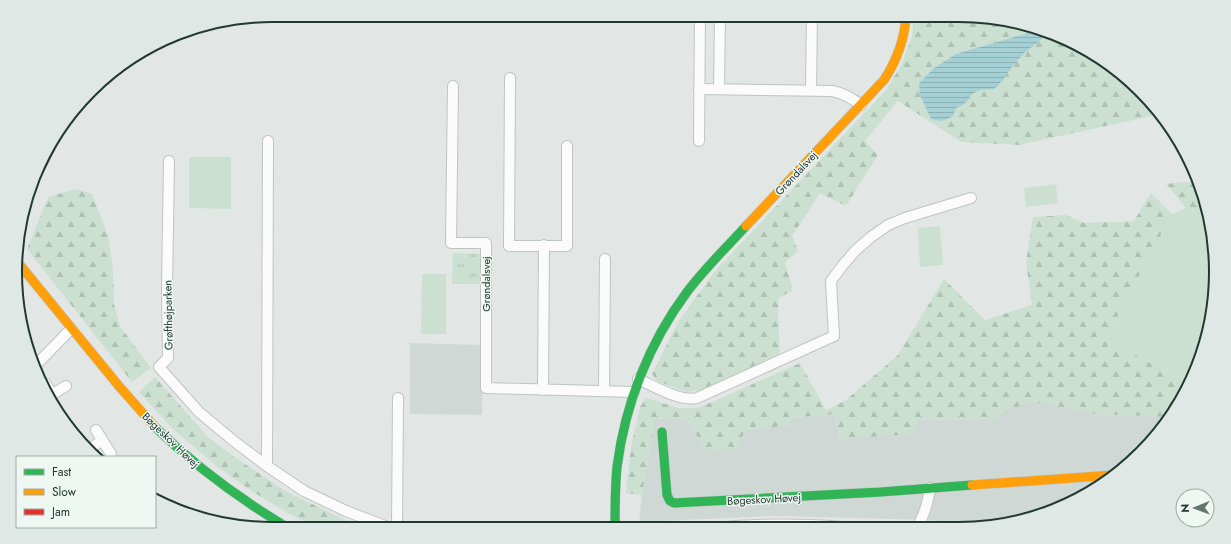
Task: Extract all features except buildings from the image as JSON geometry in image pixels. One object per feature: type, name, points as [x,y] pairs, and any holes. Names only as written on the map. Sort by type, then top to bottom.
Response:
[{"type":"street","points":[[699,141],[700,22]]},
{"type":"street","points":[[719,89],[720,22]]},
{"type":"street","points":[[811,90],[812,22]]},
{"type":"street","name":"Grøndalsvej","points":[[615,522],[615,489],[625,422],[638,379],[667,322],[691,286],[717,257],[884,80],[896,61],[903,41],[905,22]]},
{"type":"street","points":[[510,78],[509,246],[567,246],[567,146]]},
{"type":"street","name":"Grøndalsvej","points":[[453,86],[452,243],[486,243],[486,388],[634,392]]},
{"type":"street","points":[[699,89],[811,90],[840,92],[861,105]]},
{"type":"street","points":[[267,466],[268,141]]},
{"type":"street","name":"Grøfthøjparken","points":[[169,161],[167,289],[168,358],[159,367],[199,412],[267,466],[304,491],[376,522]]},
{"type":"street","points":[[638,379],[682,398],[697,398],[834,336],[831,281],[856,250],[888,226],[905,218],[971,198]]},
{"type":"street","points":[[543,390],[544,246]]},
{"type":"street","points":[[604,391],[605,259]]},
{"type":"street","name":"Bøgeskov Høvej","points":[[22,268],[71,329],[150,422],[199,468],[241,500],[278,522]]},
{"type":"street","points":[[39,362],[71,329]]},
{"type":"street","points":[[53,394],[66,386]]},
{"type":"street","points":[[397,522],[398,398]]},
{"type":"street","points":[[96,430],[111,454]]},
{"type":"street","name":"Bøgeskov Høvej","points":[[662,432],[667,495],[670,501],[674,503],[754,500],[1104,476]]},
{"type":"street","points":[[93,447],[102,440]]},
{"type":"street","points":[[920,522],[928,502],[930,488]]},
{"type":"shaded area","points":[[410,343],[483,345],[482,415],[410,414]]},
{"type":"shaded area","points":[[1029,400],[1097,414],[1163,417],[1136,449],[1098,480],[1084,489],[1055,503],[1008,517],[992,520],[959,522],[775,516],[639,522],[655,418],[687,420],[703,446],[744,430],[790,425],[790,418],[835,414],[840,439],[919,420],[993,419]]},
{"type":"green space","points":[[913,22],[992,24],[1039,35],[1070,48],[1098,64],[1136,95],[1154,116],[1019,145],[961,142],[898,101],[865,141],[878,155],[846,206],[820,193],[792,236],[798,251],[785,262],[793,290],[779,298],[778,311],[780,354],[700,390],[686,392],[657,381],[652,374],[678,322],[715,271],[886,90],[902,64],[912,36]]},
{"type":"green space","points":[[189,157],[231,157],[231,209],[189,208]]},
{"type":"green space","points":[[1192,181],[1202,216],[1186,208],[1166,184]]},
{"type":"green space","points":[[1056,184],[1058,203],[1026,207],[1024,188]]},
{"type":"green space","points":[[76,189],[92,194],[109,238],[113,272],[114,304],[120,326],[151,368],[132,382],[27,249],[48,197]]},
{"type":"green space","points":[[1151,193],[1172,214],[1105,340],[1185,380],[1176,397],[1163,417],[1097,414],[1029,401],[993,419],[919,420],[911,434],[840,439],[835,414],[790,418],[791,425],[745,430],[737,448],[713,450],[703,446],[687,420],[655,418],[642,495],[626,493],[631,447],[640,407],[646,398],[679,408],[698,408],[800,363],[826,410],[846,400],[898,355],[944,279],[985,320],[1032,305],[1026,262],[1033,217],[1066,215],[1084,223],[1134,221]]},
{"type":"green space","points":[[1186,208],[1202,216],[1207,239],[1209,272],[1207,305],[1196,352],[1185,380],[1105,340],[1172,214]]},
{"type":"green space","points":[[940,226],[943,265],[920,267],[918,228]]},
{"type":"green space","points":[[453,253],[483,254],[483,284],[452,284]]},
{"type":"green space","points":[[422,274],[446,274],[446,334],[421,334]]},
{"type":"green space","points":[[155,377],[207,436],[236,458],[287,492],[349,522],[306,522],[253,492],[219,468],[174,430],[139,392]]},
{"type":"water","points":[[1028,33],[1042,36],[1042,39],[1024,53],[994,89],[980,90],[972,94],[963,105],[956,108],[953,116],[947,119],[940,121],[931,119],[920,95],[919,83],[934,68],[956,54]]},
{"type":"traffic: fast","points":[[615,522],[616,475],[621,443],[633,397],[650,353],[673,312],[687,292],[708,266],[746,226]]},
{"type":"traffic: fast","points":[[155,427],[186,456],[237,495],[279,522]]},
{"type":"traffic: fast","points":[[662,432],[667,495],[670,501],[674,503],[881,492],[972,485]]},
{"type":"traffic: slow","points":[[746,226],[884,80],[900,49],[905,22]]},
{"type":"traffic: slow","points":[[22,268],[118,385],[155,427]]},
{"type":"traffic: slow","points":[[972,485],[1104,476]]}]
